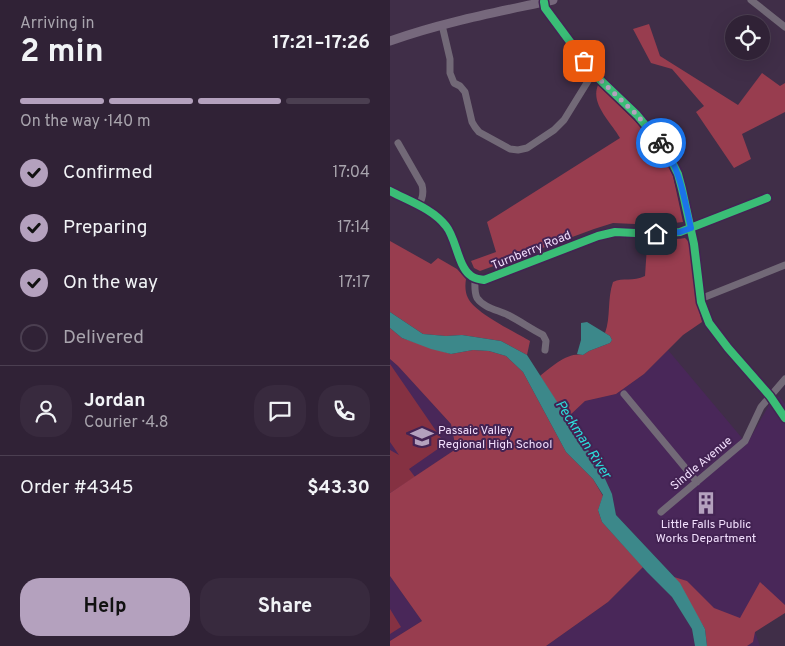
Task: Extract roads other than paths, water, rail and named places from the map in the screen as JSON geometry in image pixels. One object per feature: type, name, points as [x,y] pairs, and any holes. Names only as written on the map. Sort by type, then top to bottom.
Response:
[{"type":"main road","points":[[390,41],[442,25],[548,1]]},
{"type":"street","points":[[751,0],[785,27]]},
{"type":"street","points":[[548,1],[545,8],[593,73],[637,115],[666,150],[678,174],[691,228],[700,299],[709,323],[716,334],[770,396],[785,418]]},
{"type":"street","points":[[442,25],[450,59],[450,73],[454,83],[465,92],[472,122],[479,132],[510,148],[518,150],[527,148],[554,130],[564,120],[593,73]]},
{"type":"street","points":[[398,143],[422,185],[423,197],[418,206]]},
{"type":"street","points":[[390,192],[435,215],[447,227],[462,264],[468,274],[475,278],[474,289],[476,296],[488,307],[508,314],[542,336],[546,341],[545,350]]},
{"type":"street","name":"Turnberry Road","points":[[475,278],[484,280],[491,278],[598,236],[615,232],[656,234],[680,232],[767,198]]},
{"type":"street","points":[[700,299],[785,265]]},
{"type":"street","name":"Sindle Avenue","points":[[661,512],[744,441],[762,407],[785,379]]},
{"type":"street","points":[[624,394],[697,482]]},
{"type":"place","name":"Passaic Valley Regional High School","points":[[422,437]]},
{"type":"place","name":"Little Falls Public Works Department","points":[[706,503]]},
{"type":"water label","name":"Peckman River","points":[[584,439]]}]
